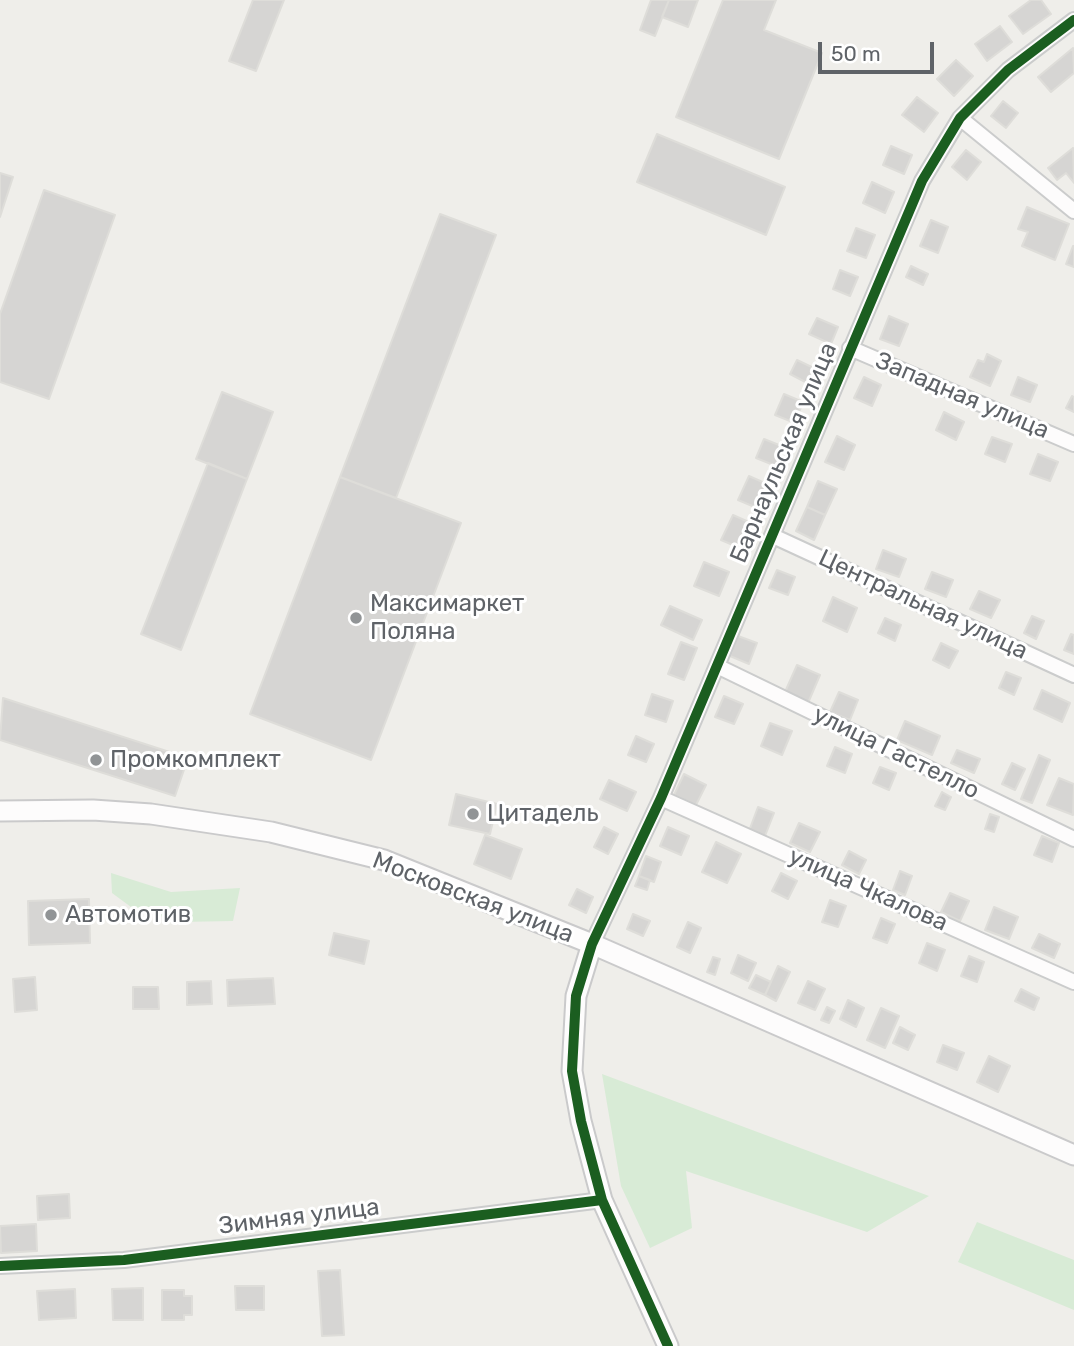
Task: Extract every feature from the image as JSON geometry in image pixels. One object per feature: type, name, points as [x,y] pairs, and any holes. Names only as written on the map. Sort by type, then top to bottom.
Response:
[{"type":"main road","name":"Московская улица","points":[[0,811],[93,810],[151,814],[317,842],[384,860],[592,944],[1074,1155]]},
{"type":"main road","points":[[592,944],[576,996],[572,1071],[581,1121],[602,1200],[668,1346]]},
{"type":"street","name":"Барнаульская улица","points":[[592,944],[661,798],[922,181],[960,118],[1008,70],[1074,20]]},
{"type":"street","points":[[960,118],[1074,211]]},
{"type":"street","name":"Западная улица","points":[[850,348],[1074,444]]},
{"type":"street","name":"Центральная улица","points":[[773,536],[1074,675]]},
{"type":"street","name":"улица Гастелло","points":[[717,666],[1074,839]]},
{"type":"street","name":"улица Чкалова","points":[[661,798],[1074,982]]},
{"type":"street","name":"Зимняя улица","points":[[0,1266],[124,1260],[602,1200]]},
{"type":"green space","points":[[111,873],[171,892],[240,888],[233,921],[179,922],[131,907],[112,893]]},
{"type":"green space","points":[[602,1074],[929,1196],[867,1232],[686,1171],[692,1228],[650,1248],[621,1186]]},
{"type":"green space","points":[[977,1222],[1074,1260],[1074,1310],[958,1262]]},
{"type":"building","points":[[253,0],[284,0],[256,71],[229,61]]},
{"type":"building","points":[[651,0],[669,0],[655,36],[640,30]]},
{"type":"building","points":[[669,0],[698,0],[688,27],[662,17]]},
{"type":"building","points":[[723,0],[776,0],[764,30],[822,53],[779,159],[676,117]]},
{"type":"building","points":[[1031,0],[1041,0],[1051,14],[1023,34],[1009,16]]},
{"type":"building","points":[[1000,26],[1012,42],[987,61],[975,44]]},
{"type":"building","points":[[1073,48],[1074,73],[1051,92],[1038,77]]},
{"type":"building","points":[[956,60],[973,76],[954,96],[937,79]]},
{"type":"building","points":[[917,97],[938,113],[924,132],[902,115]]},
{"type":"building","points":[[1003,101],[1018,113],[1006,128],[991,116]]},
{"type":"building","points":[[657,134],[785,187],[766,235],[637,182]]},
{"type":"building","points":[[891,146],[912,155],[904,174],[883,165]]},
{"type":"building","points":[[1073,148],[1074,183],[1066,173],[1057,180],[1048,168]]},
{"type":"building","points":[[966,150],[981,162],[967,180],[952,167]]},
{"type":"building","points":[[0,173],[13,177],[0,217]]},
{"type":"building","points":[[872,182],[894,192],[885,213],[863,203]]},
{"type":"building","points":[[44,190],[115,215],[49,399],[0,382],[0,314]]},
{"type":"building","points":[[1027,207],[1069,224],[1055,260],[1022,246],[1028,232],[1018,229]]},
{"type":"building","points":[[440,214],[496,235],[396,498],[340,477]]},
{"type":"building","points":[[931,220],[948,227],[938,253],[920,246]]},
{"type":"building","points":[[856,228],[875,235],[866,258],[847,251]]},
{"type":"building","points":[[1074,246],[1074,267],[1066,264]]},
{"type":"building","points":[[911,266],[928,274],[923,285],[906,277]]},
{"type":"building","points":[[840,270],[858,277],[850,296],[833,289]]},
{"type":"building","points":[[889,316],[908,324],[899,346],[880,339]]},
{"type":"building","points":[[817,318],[838,327],[831,344],[809,334]]},
{"type":"building","points":[[987,354],[1001,361],[990,386],[970,377],[978,360],[984,362]]},
{"type":"building","points":[[797,360],[818,370],[811,385],[790,374]]},
{"type":"building","points":[[864,377],[881,385],[872,406],[854,398]]},
{"type":"building","points":[[1018,377],[1037,385],[1030,402],[1011,395]]},
{"type":"building","points":[[222,392],[273,412],[247,479],[196,459]]},
{"type":"building","points":[[784,394],[803,402],[795,423],[775,415]]},
{"type":"building","points":[[1072,396],[1074,397],[1074,412],[1066,408]]},
{"type":"building","points":[[944,412],[964,422],[956,440],[936,430]]},
{"type":"building","points":[[837,436],[855,445],[844,470],[825,462]]},
{"type":"building","points":[[992,437],[1012,444],[1005,462],[985,454]]},
{"type":"building","points":[[764,439],[784,447],[776,466],[756,458]]},
{"type":"building","points":[[1038,454],[1058,462],[1050,481],[1030,474]]},
{"type":"building","points":[[208,463],[247,479],[181,650],[141,634]]},
{"type":"building","points":[[749,476],[767,484],[757,508],[738,500]]},
{"type":"building","name":"Максимаркет Поляна","points":[[340,477],[461,523],[371,760],[250,714]]},
{"type":"building","points":[[818,481],[837,489],[825,515],[807,507]]},
{"type":"building","points":[[807,507],[825,515],[814,540],[796,531]]},
{"type":"building","points":[[733,515],[751,523],[740,548],[721,540]]},
{"type":"building","points":[[883,550],[906,559],[899,577],[876,569]]},
{"type":"building","points":[[704,562],[729,572],[719,596],[694,586]]},
{"type":"building","points":[[777,570],[795,577],[788,595],[769,588]]},
{"type":"building","points":[[932,572],[953,580],[946,597],[925,589]]},
{"type":"building","points":[[979,591],[1000,600],[991,618],[970,609]]},
{"type":"building","points":[[833,597],[857,608],[847,632],[823,621]]},
{"type":"building","points":[[670,606],[702,620],[693,640],[661,625]]},
{"type":"building","points":[[1032,616],[1044,621],[1036,639],[1024,633]]},
{"type":"building","points":[[885,618],[901,625],[895,641],[878,633]]},
{"type":"building","points":[[1071,634],[1074,635],[1074,654],[1064,650]]},
{"type":"building","points":[[738,636],[757,643],[749,664],[730,656]]},
{"type":"building","points":[[681,642],[697,648],[684,680],[668,674]]},
{"type":"building","points":[[941,643],[958,651],[949,668],[933,660]]},
{"type":"building","points":[[797,665],[820,675],[808,703],[785,692]]},
{"type":"building","points":[[1006,672],[1021,678],[1014,695],[999,688]]},
{"type":"building","points":[[1042,690],[1070,703],[1062,722],[1034,709]]},
{"type":"building","points":[[839,692],[858,700],[850,720],[830,712]]},
{"type":"building","points":[[652,694],[673,701],[666,722],[645,715]]},
{"type":"building","points":[[724,696],[743,704],[734,724],[715,717]]},
{"type":"building","points":[[3,698],[188,758],[175,796],[0,740]]},
{"type":"building","points":[[905,721],[940,736],[932,755],[897,740]]},
{"type":"building","points":[[770,723],[792,731],[782,755],[761,746]]},
{"type":"building","points":[[636,736],[654,744],[646,762],[628,755]]},
{"type":"building","points":[[835,747],[852,754],[845,773],[827,766]]},
{"type":"building","points":[[957,750],[980,759],[974,773],[951,763]]},
{"type":"building","points":[[1039,755],[1050,760],[1032,803],[1021,799]]},
{"type":"building","points":[[1012,763],[1025,769],[1015,790],[1002,784]]},
{"type":"building","points":[[880,767],[896,773],[889,790],[873,783]]},
{"type":"building","points":[[684,774],[706,785],[696,805],[674,795]]},
{"type":"building","points":[[1059,778],[1074,784],[1073,815],[1047,805]]},
{"type":"building","points":[[609,780],[636,792],[627,811],[600,799]]},
{"type":"building","points":[[942,792],[951,797],[945,810],[935,806]]},
{"type":"building","name":"Цитадель","points":[[456,794],[497,804],[490,834],[449,825]]},
{"type":"building","points":[[758,807],[774,813],[765,836],[749,831]]},
{"type":"building","points":[[990,814],[999,817],[994,832],[985,829]]},
{"type":"building","points":[[799,823],[820,832],[810,852],[790,843]]},
{"type":"building","points":[[604,827],[618,834],[608,854],[594,847]]},
{"type":"building","points":[[668,827],[689,836],[681,855],[660,846]]},
{"type":"building","points":[[485,835],[522,849],[511,879],[474,864]]},
{"type":"building","points":[[1042,836],[1059,843],[1052,862],[1034,855]]},
{"type":"building","points":[[716,842],[741,854],[727,883],[702,872]]},
{"type":"building","points":[[849,851],[866,860],[859,874],[842,865]]},
{"type":"building","points":[[646,856],[661,862],[654,882],[639,876]]},
{"type":"building","points":[[900,871],[912,876],[905,895],[893,890]]},
{"type":"building","points":[[781,873],[797,881],[788,899],[772,891]]},
{"type":"building","points":[[639,876],[650,880],[647,890],[635,886]]},
{"type":"building","points":[[577,889],[593,897],[586,913],[569,905]]},
{"type":"building","points":[[950,893],[969,901],[960,921],[941,912]]},
{"type":"building","points":[[89,899],[90,943],[29,945],[28,901]]},
{"type":"building","points":[[830,900],[846,906],[838,927],[822,922]]},
{"type":"building","points":[[994,907],[1018,917],[1009,939],[985,930]]},
{"type":"building","points":[[633,914],[650,921],[643,936],[627,929]]},
{"type":"building","points":[[881,918],[895,924],[887,943],[873,938]]},
{"type":"building","points":[[688,922],[701,928],[690,953],[677,947]]},
{"type":"building","points":[[334,933],[369,941],[364,964],[329,955]]},
{"type":"building","points":[[1039,934],[1060,944],[1054,958],[1032,948]]},
{"type":"building","points":[[927,943],[945,950],[937,971],[919,963]]},
{"type":"building","points":[[738,955],[756,963],[748,981],[731,973]]},
{"type":"building","points":[[969,956],[984,962],[977,982],[961,976]]},
{"type":"building","points":[[713,957],[720,959],[715,975],[707,972]]},
{"type":"building","points":[[778,966],[790,972],[776,1001],[765,995]]},
{"type":"building","points":[[756,975],[771,982],[765,995],[749,988]]},
{"type":"building","points":[[35,977],[37,1010],[15,1012],[13,979]]},
{"type":"building","points":[[273,978],[275,1004],[228,1006],[227,980]]},
{"type":"building","points":[[211,981],[212,1004],[187,1005],[187,982]]},
{"type":"building","points":[[808,981],[825,989],[815,1010],[798,1003]]},
{"type":"building","points":[[133,987],[158,987],[159,1009],[133,1009]]},
{"type":"building","points":[[1021,989],[1039,998],[1034,1010],[1015,1001]]},
{"type":"building","points":[[848,1000],[864,1008],[856,1027],[840,1019]]},
{"type":"building","points":[[827,1007],[835,1011],[829,1023],[821,1020]]},
{"type":"building","points":[[881,1008],[899,1016],[885,1048],[867,1040]]},
{"type":"building","points":[[900,1027],[915,1035],[908,1050],[893,1043]]},
{"type":"building","points":[[943,1045],[964,1053],[957,1070],[937,1062]]},
{"type":"building","points":[[989,1056],[1010,1066],[998,1092],[977,1082]]},
{"type":"building","points":[[69,1194],[70,1218],[38,1220],[37,1196]]},
{"type":"building","points":[[36,1224],[37,1251],[1,1253],[0,1226]]},
{"type":"building","points":[[340,1270],[344,1335],[322,1336],[318,1271]]},
{"type":"building","points":[[235,1286],[264,1286],[264,1310],[236,1310]]},
{"type":"building","points":[[143,1288],[143,1320],[113,1320],[112,1289]]},
{"type":"building","points":[[75,1289],[76,1318],[39,1320],[37,1291]]},
{"type":"building","points":[[162,1290],[184,1290],[184,1296],[192,1296],[192,1315],[184,1315],[184,1320],[162,1320]]},
{"type":"cycle path","points":[[668,1346],[602,1200],[581,1121],[572,1071],[576,996],[592,944],[661,798],[922,181],[960,118],[1008,70],[1074,20]]},
{"type":"cycle path","points":[[0,1266],[124,1260],[602,1200]]},
{"type":"place","name":"Максимаркет Поляна","points":[[356,618]]},
{"type":"place","name":"Промкомплект","points":[[96,760]]},
{"type":"place","name":"Цитадель","points":[[473,814]]},
{"type":"place","name":"Автомотив","points":[[51,915]]}]
